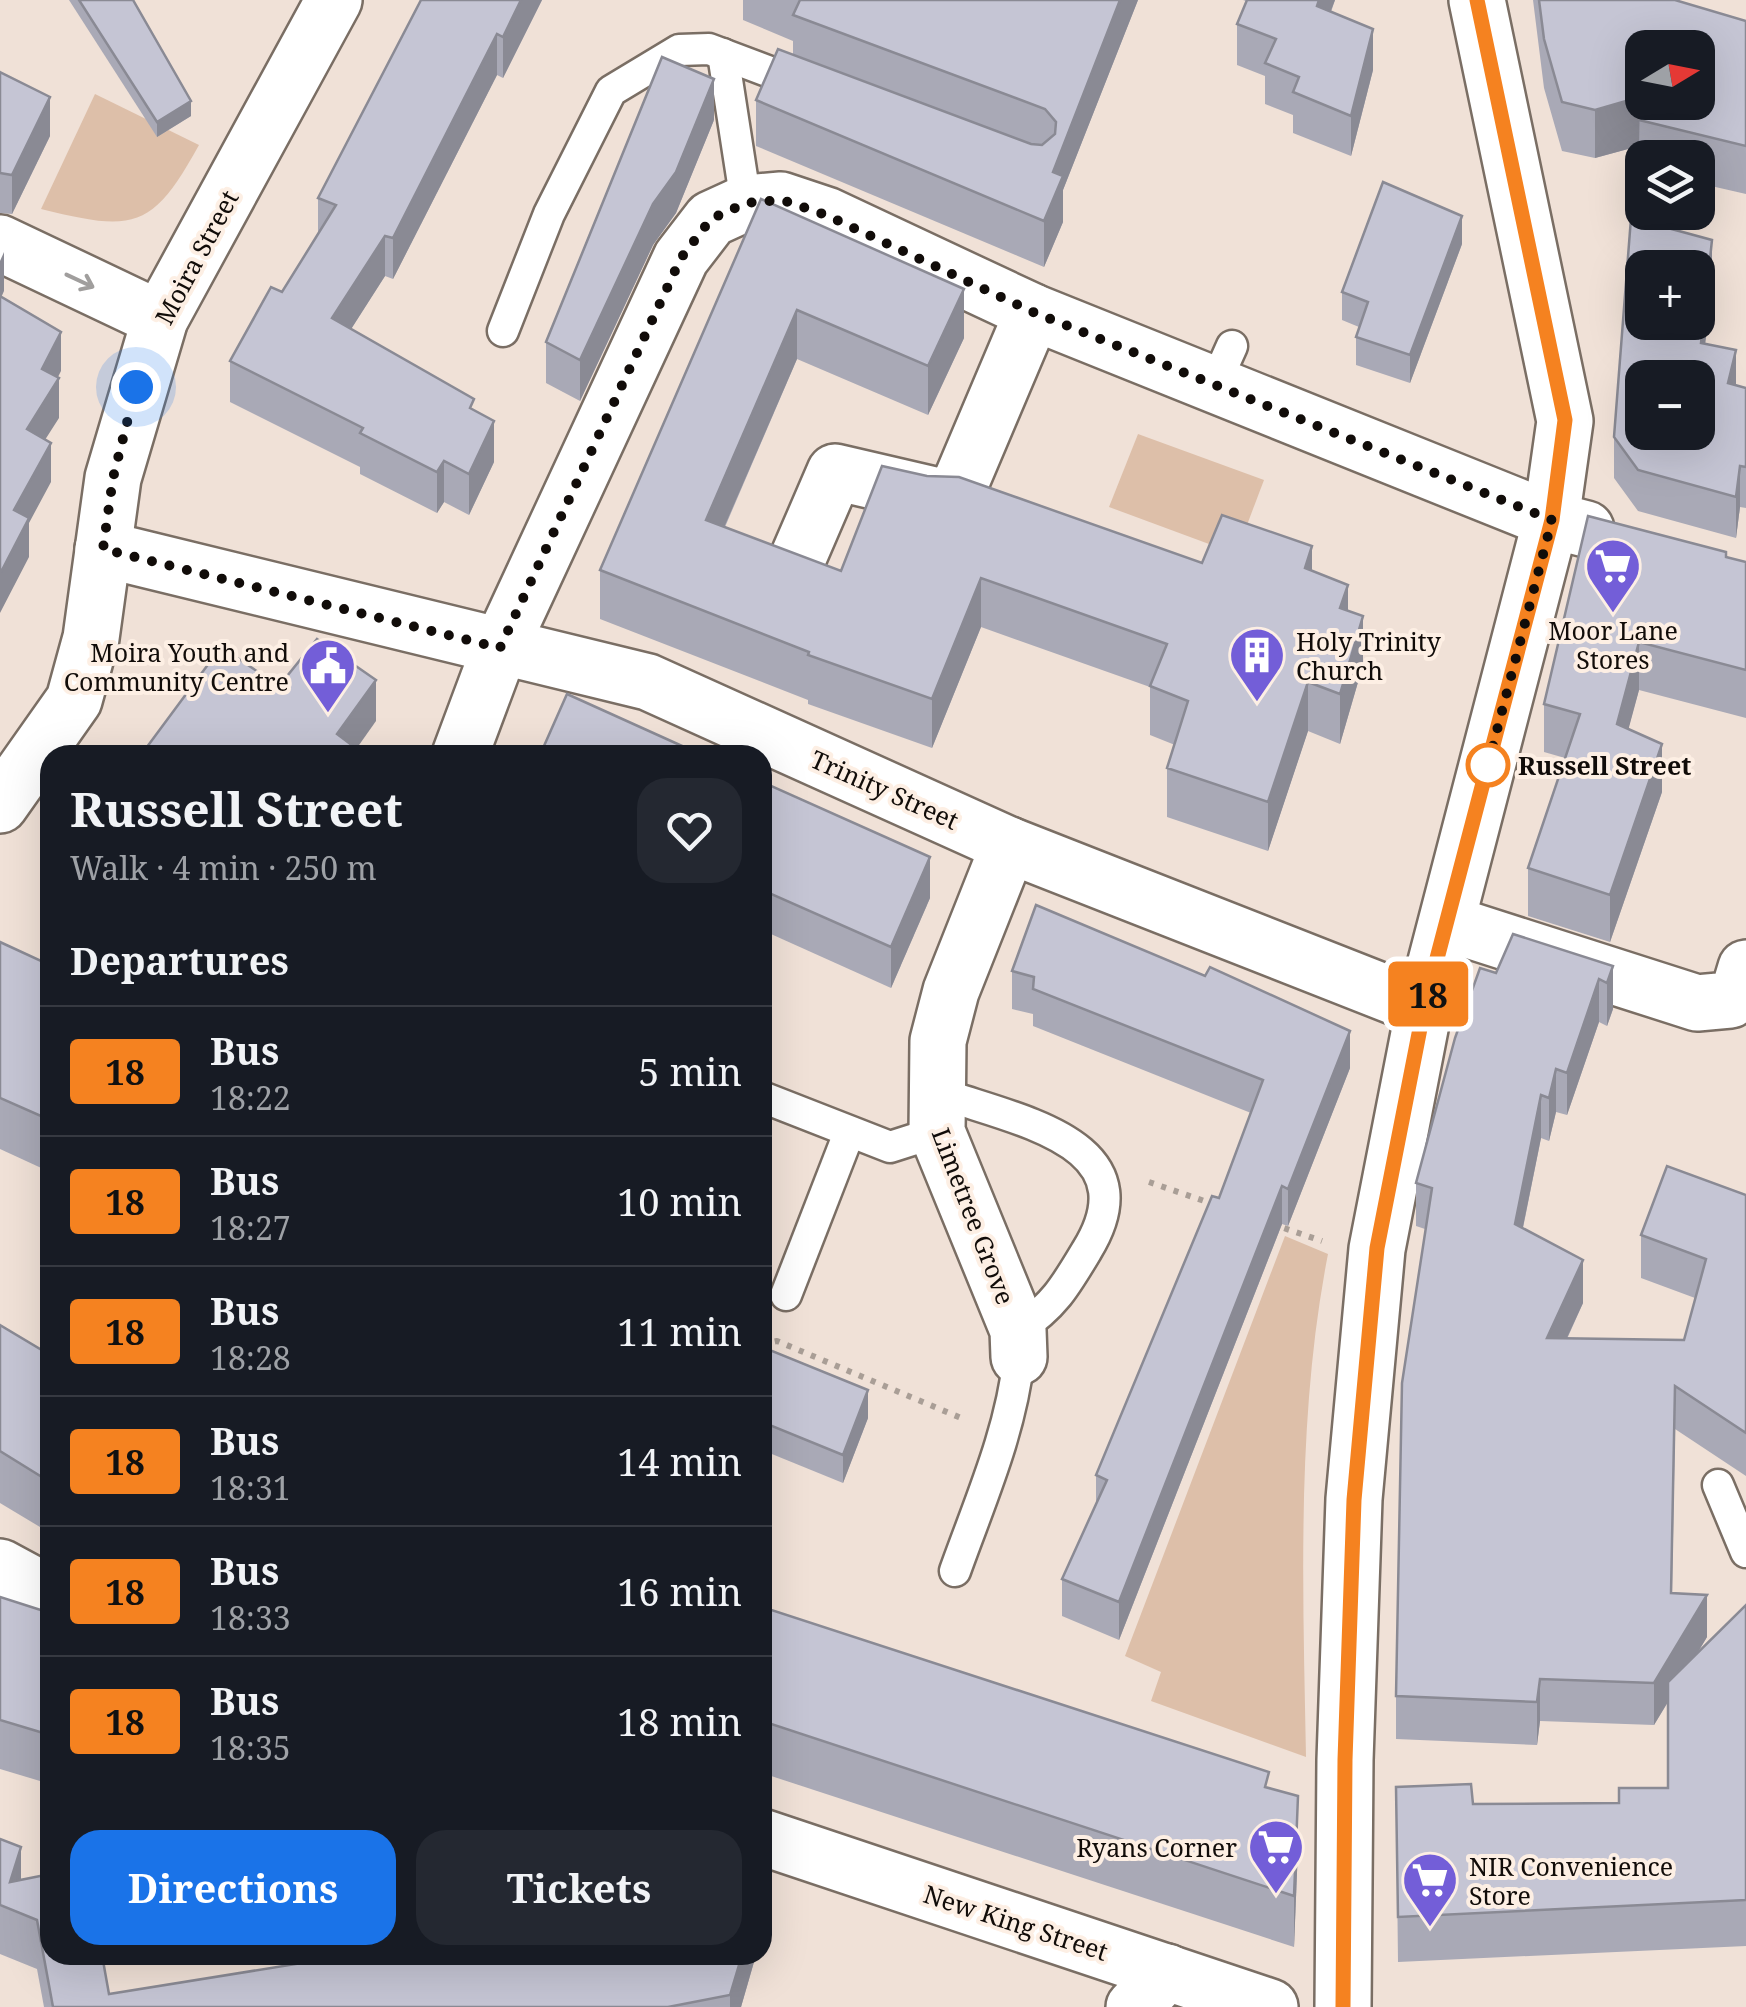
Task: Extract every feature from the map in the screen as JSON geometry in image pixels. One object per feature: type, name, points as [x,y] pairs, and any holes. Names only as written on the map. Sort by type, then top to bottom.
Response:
[{"type":"street","name":"Moira Street","points":[[42,745],[74,700],[91,638],[113,478],[160,319],[334,0]]},
{"type":"street","points":[[1343,2007],[1345,1760],[1354,1500],[1377,1248],[1424,1008],[1552,520],[1565,420],[1477,0]]},
{"type":"street","points":[[464,745],[500,648],[681,258],[711,219],[746,203],[782,200],[826,215],[1033,312],[1223,365],[1552,520],[1643,545]]},
{"type":"street","points":[[0,243],[160,319]]},
{"type":"street","points":[[794,567],[836,472],[934,495],[955,496],[1033,312]]},
{"type":"street","name":"Trinity Street","points":[[103,549],[648,682],[1009,846],[1424,1008]]},
{"type":"street","name":"Moira Street","points":[[0,805],[40,748]]},
{"type":"street","name":"Limetree Grove","points":[[1009,846],[951,992],[938,1042],[937,1112],[1018,1344]]},
{"type":"street","points":[[1447,923],[1697,1003],[1730,1000],[1740,988],[1746,968]]},
{"type":"street","points":[[0,1566],[40,1588]]},
{"type":"street","name":"New King Street","points":[[772,1842],[1150,1990],[1270,2007]]},
{"type":"lane","points":[[503,330],[549,214],[611,91],[679,50],[709,49],[834,96]]},
{"type":"lane","points":[[723,54],[746,203]]},
{"type":"lane","points":[[772,1101],[849,1134],[890,1146],[937,1112],[1045,1131],[1084,1150],[1108,1190],[1106,1220],[1052,1306],[1018,1344],[1015,1397],[955,1571]]},
{"type":"lane","points":[[786,1295],[849,1134]]},
{"type":"lane","points":[[1718,1485],[1746,1552]]},
{"type":"path","points":[[1096,1165],[1222,1206]]},
{"type":"path","points":[[1255,1218],[1338,1248],[1377,1248]]},
{"type":"path","points":[[772,1343],[1004,1436]]},
{"type":"shaded area","points":[[95,94],[199,145],[168,194],[137,218],[98,221],[41,209]]},
{"type":"shaded area","points":[[1138,434],[1264,480],[1236,554],[1109,507]]},
{"type":"shaded area","points":[[1285,1236],[1328,1254],[1306,1441],[1306,1757],[1151,1701],[1161,1672],[1125,1656]]},
{"type":"building","points":[[79,0],[133,0],[191,101],[157,122]]},
{"type":"building","points":[[421,0],[521,0],[503,37],[497,34],[393,238],[385,236],[332,318],[474,399],[470,408],[494,421],[469,474],[444,461],[437,472],[360,433],[363,428],[230,361],[271,287],[282,292],[336,205],[318,198]]},
{"type":"building","points":[[800,0],[1120,0],[1053,172],[1063,176],[1044,221],[756,100],[778,49],[1031,144],[1042,145],[1055,134],[1056,122],[1045,109],[793,15]]},
{"type":"building","points":[[1247,0],[1319,0],[1317,6],[1373,29],[1351,116],[1293,92],[1299,77],[1265,63],[1276,39],[1237,24]]},
{"type":"building","points":[[1539,0],[1675,0],[1746,21],[1746,146],[1639,120],[1715,120],[1715,30],[1625,30],[1625,101],[1595,110],[1562,102],[1544,39]]},
{"type":"building","points":[[662,57],[714,79],[676,172],[653,204],[580,360],[546,342]]},
{"type":"building","points":[[0,72],[50,97],[12,175],[0,173]]},
{"type":"building","points":[[1383,182],[1462,216],[1410,355],[1356,337],[1368,302],[1342,292]]},
{"type":"building","points":[[761,199],[964,289],[928,366],[797,310],[706,520],[841,571],[882,466],[927,476],[959,477],[1202,563],[1222,515],[1312,546],[1305,568],[1348,585],[1340,608],[1363,616],[1340,694],[1308,682],[1268,802],[1167,768],[1188,701],[1150,686],[1167,644],[981,578],[932,699],[808,655],[809,652],[600,570]]},
{"type":"building","points":[[1630,230],[1675,230],[1712,240],[1711,250],[1629,250]]},
{"type":"building","points":[[1625,295],[1625,340],[1701,340],[1736,350],[1728,383],[1746,388],[1746,467],[1740,466],[1736,497],[1638,470],[1614,437]]},
{"type":"building","points":[[0,296],[61,332],[42,369],[59,378],[27,429],[51,443],[14,510],[29,518],[0,574]]},
{"type":"building","points":[[1588,516],[1726,552],[1726,557],[1746,562],[1746,670],[1639,642],[1617,724],[1662,744],[1610,895],[1528,868],[1580,714],[1544,704]]},
{"type":"building","points":[[317,639],[376,680],[337,734],[352,745],[148,745],[221,647],[279,686]]},
{"type":"building","points":[[567,694],[680,745],[544,745]]},
{"type":"building","points":[[772,786],[930,857],[891,947],[772,894]]},
{"type":"building","points":[[1036,905],[1205,976],[1210,967],[1350,1031],[1288,1189],[1282,1186],[1119,1602],[1062,1579],[1107,1480],[1096,1475],[1212,1196],[1219,1198],[1263,1080],[1033,989],[1034,977],[1012,971]]},
{"type":"building","points":[[1513,934],[1613,966],[1607,983],[1599,979],[1567,1073],[1556,1069],[1549,1098],[1541,1095],[1515,1224],[1583,1260],[1547,1338],[1684,1340],[1706,1259],[1641,1235],[1667,1166],[1746,1195],[1746,1433],[1675,1386],[1671,1593],[1707,1595],[1654,1683],[1540,1679],[1537,1702],[1396,1696],[1402,1383],[1432,1188],[1416,1183],[1455,1038],[1480,968],[1496,973]]},
{"type":"building","points":[[0,942],[40,960],[40,1116],[0,1098]]},
{"type":"building","points":[[0,1325],[40,1349],[40,1476],[0,1451]]},
{"type":"building","points":[[772,1351],[868,1390],[843,1455],[772,1426]]},
{"type":"building","points":[[0,1597],[40,1610],[40,1732],[0,1720]]},
{"type":"building","points":[[1746,1605],[1746,1900],[1398,1917],[1396,1787],[1471,1784],[1473,1804],[1619,1803],[1619,1788],[1668,1788],[1668,1682]]},
{"type":"building","points":[[772,1610],[1269,1772],[1265,1787],[1298,1796],[1294,1896],[772,1724]]},
{"type":"building","points":[[0,1839],[21,1847],[10,1882],[40,1876],[40,1936],[37,1920],[0,1905]]},
{"type":"building","points":[[45,1965],[104,1965],[109,1994],[289,1965],[739,1965],[730,1995],[668,2007],[53,2007]]},
{"type":"bus line","name":"18","points":[[1343,2007],[1345,1760],[1354,1500],[1377,1248],[1424,1008],[1552,520],[1565,420],[1477,0]]},
{"type":"place","name":"Moor Lane Stores","points":[[1613,615]]},
{"type":"place","name":"Holy Trinity Church","points":[[1257,704]]},
{"type":"place","name":"Moira Youth and Community Centre","points":[[328,715]]},
{"type":"place","name":"Russell Street","points":[[1488,765]]},
{"type":"place","name":"Ryans Corner","points":[[1276,1896]]},
{"type":"place","name":"NIR Convenience Store","points":[[1430,1929]]},
{"type":"route","points":[[136,387],[113,478],[103,549],[500,648],[681,258],[711,219],[746,203],[782,200],[826,215],[1033,312],[1552,520],[1485,776],[1488,765]]}]
